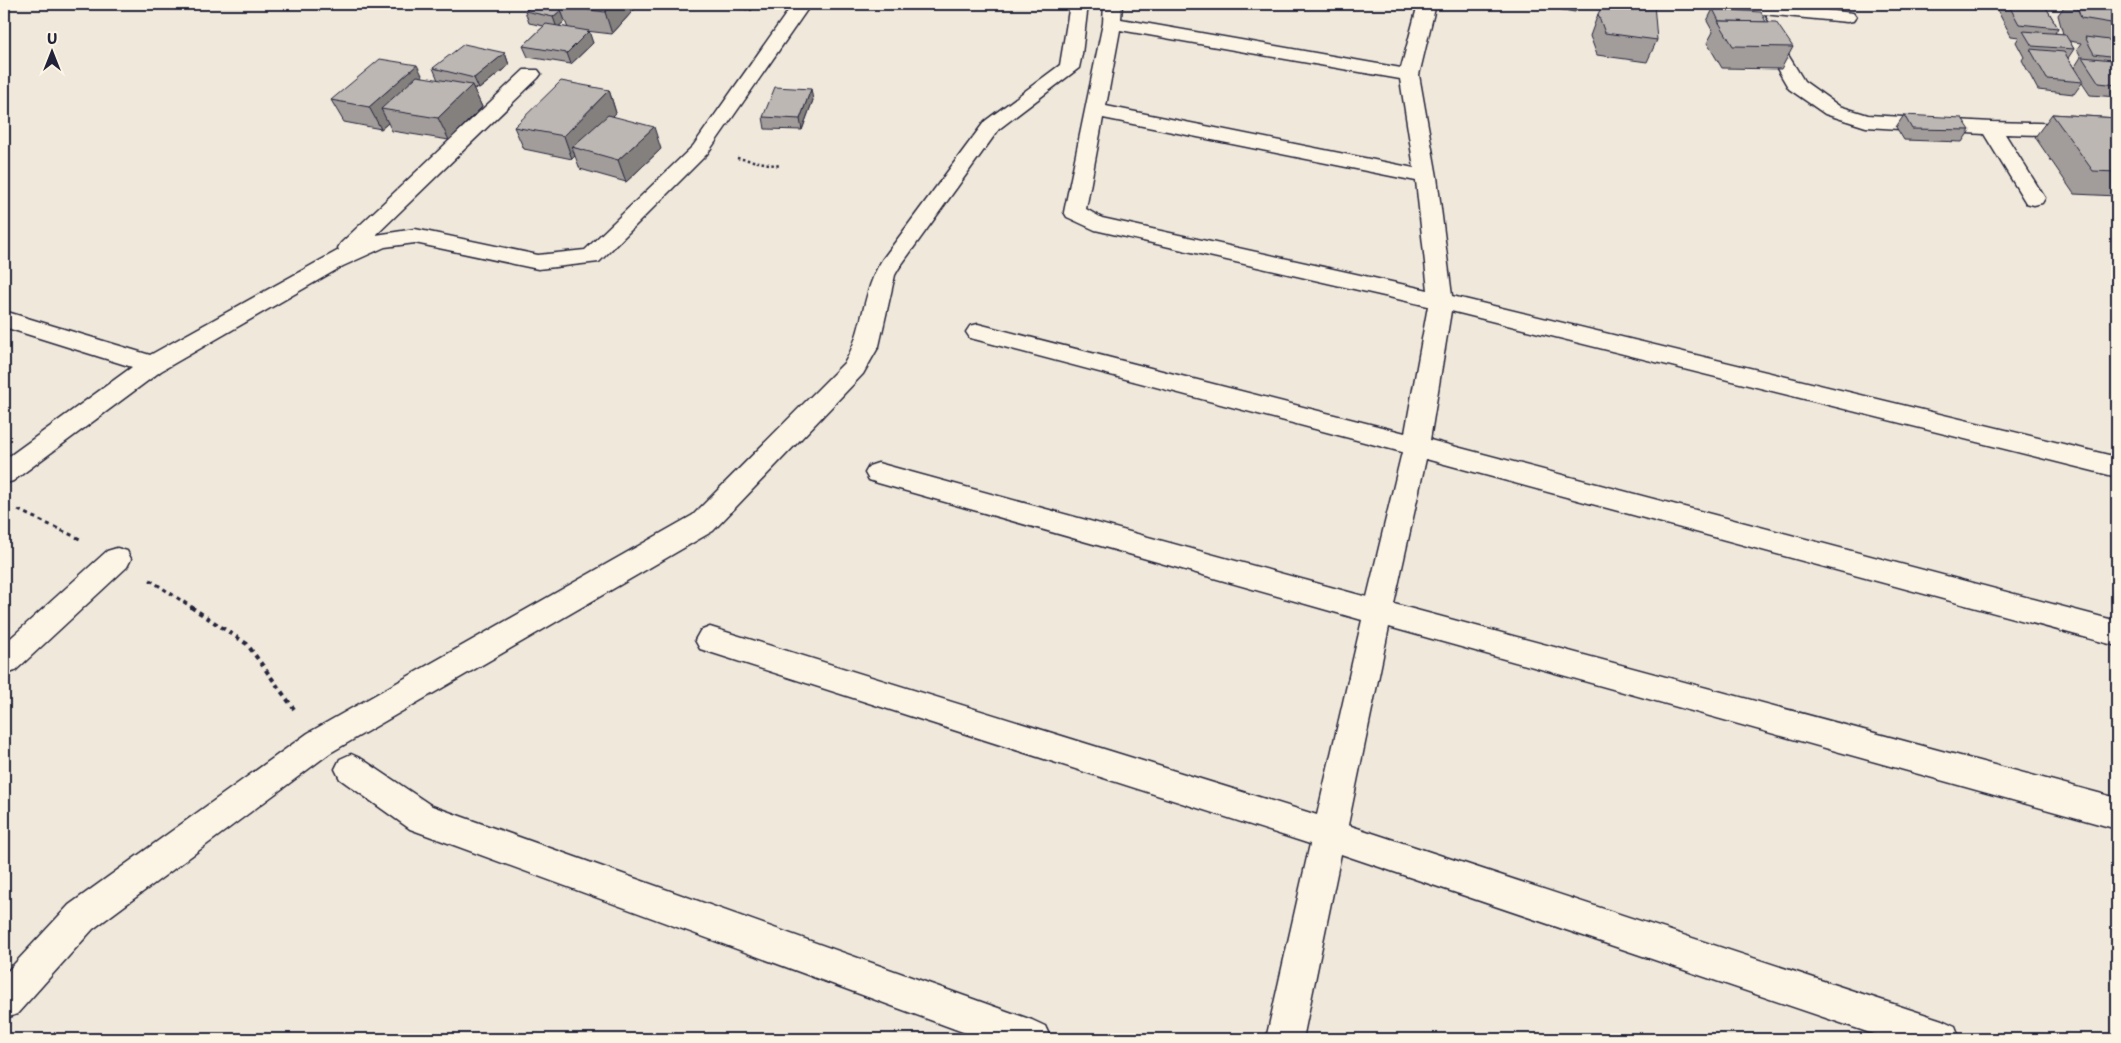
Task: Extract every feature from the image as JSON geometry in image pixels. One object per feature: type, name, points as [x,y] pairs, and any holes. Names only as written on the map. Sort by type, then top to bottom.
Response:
[{"type":"street","points":[[4,474],[152,366],[335,261],[380,241],[415,236],[538,262],[591,257],[700,150],[802,4]]},
{"type":"street","points":[[4,1002],[82,917],[319,743],[703,523],[854,368],[867,346],[884,275],[890,265],[992,125],[1069,68],[1073,54],[1078,4]]},
{"type":"street","points":[[1284,1039],[1328,834],[1416,446],[1441,300],[1426,177],[1409,75],[1426,4]]},
{"type":"street","points":[[1717,4],[1846,17]]},
{"type":"street","points":[[1750,7],[1796,85],[1832,110],[1866,121],[1991,128],[2117,130]]},
{"type":"street","points":[[1409,75],[1113,13],[1075,212],[1095,223],[1441,300],[2117,467]]},
{"type":"street","points":[[335,261],[531,74]]},
{"type":"street","points":[[1094,110],[1426,177]]},
{"type":"street","points":[[1991,128],[2034,198]]},
{"type":"street","points":[[4,319],[152,366]]},
{"type":"street","points":[[978,332],[1416,446],[2117,634]]},
{"type":"street","points":[[878,473],[2117,814]]},
{"type":"street","points":[[4,662],[116,559]]},
{"type":"street","points":[[710,640],[1328,834],[1942,1039]]},
{"type":"street","points":[[351,769],[422,818],[1021,1037]]},
{"type":"path","points":[[12,507],[72,534],[116,559],[247,644],[319,743]]},
{"type":"building","points":[[534,4],[563,4],[560,6],[561,10],[553,17],[525,11]]},
{"type":"building","points":[[563,4],[613,4],[605,12],[560,6]]},
{"type":"building","points":[[1603,4],[1654,4],[1657,40],[1605,33],[1598,14]]},
{"type":"building","points":[[2008,4],[2044,4],[2058,28],[2019,24]]},
{"type":"building","points":[[2076,4],[2117,4],[2117,24],[2081,18]]},
{"type":"building","points":[[1713,9],[1761,12],[1766,22],[1719,21]]},
{"type":"building","points":[[1718,21],[1776,22],[1793,47],[1733,46]]},
{"type":"building","points":[[546,24],[589,31],[567,53],[523,46]]},
{"type":"building","points":[[2023,31],[2065,34],[2074,49],[2032,46]]},
{"type":"building","points":[[2085,37],[2117,41],[2117,57],[2094,54]]},
{"type":"building","points":[[464,44],[505,53],[474,78],[433,68]]},
{"type":"building","points":[[2030,49],[2064,52],[2083,82],[2047,79]]},
{"type":"building","points":[[2082,57],[2113,60],[2117,66],[2117,85],[2099,83]]},
{"type":"building","points":[[380,59],[417,65],[369,107],[331,100]]},
{"type":"building","points":[[417,76],[472,85],[438,118],[381,109]]},
{"type":"building","points":[[561,81],[609,90],[564,136],[514,127]]},
{"type":"building","points":[[775,87],[811,89],[800,119],[763,117]]},
{"type":"building","points":[[2052,114],[2117,118],[2117,172],[2093,171]]},
{"type":"building","points":[[608,115],[654,127],[618,160],[572,147]]},
{"type":"building","points":[[1904,115],[1962,118],[1970,130],[1912,129]]}]
